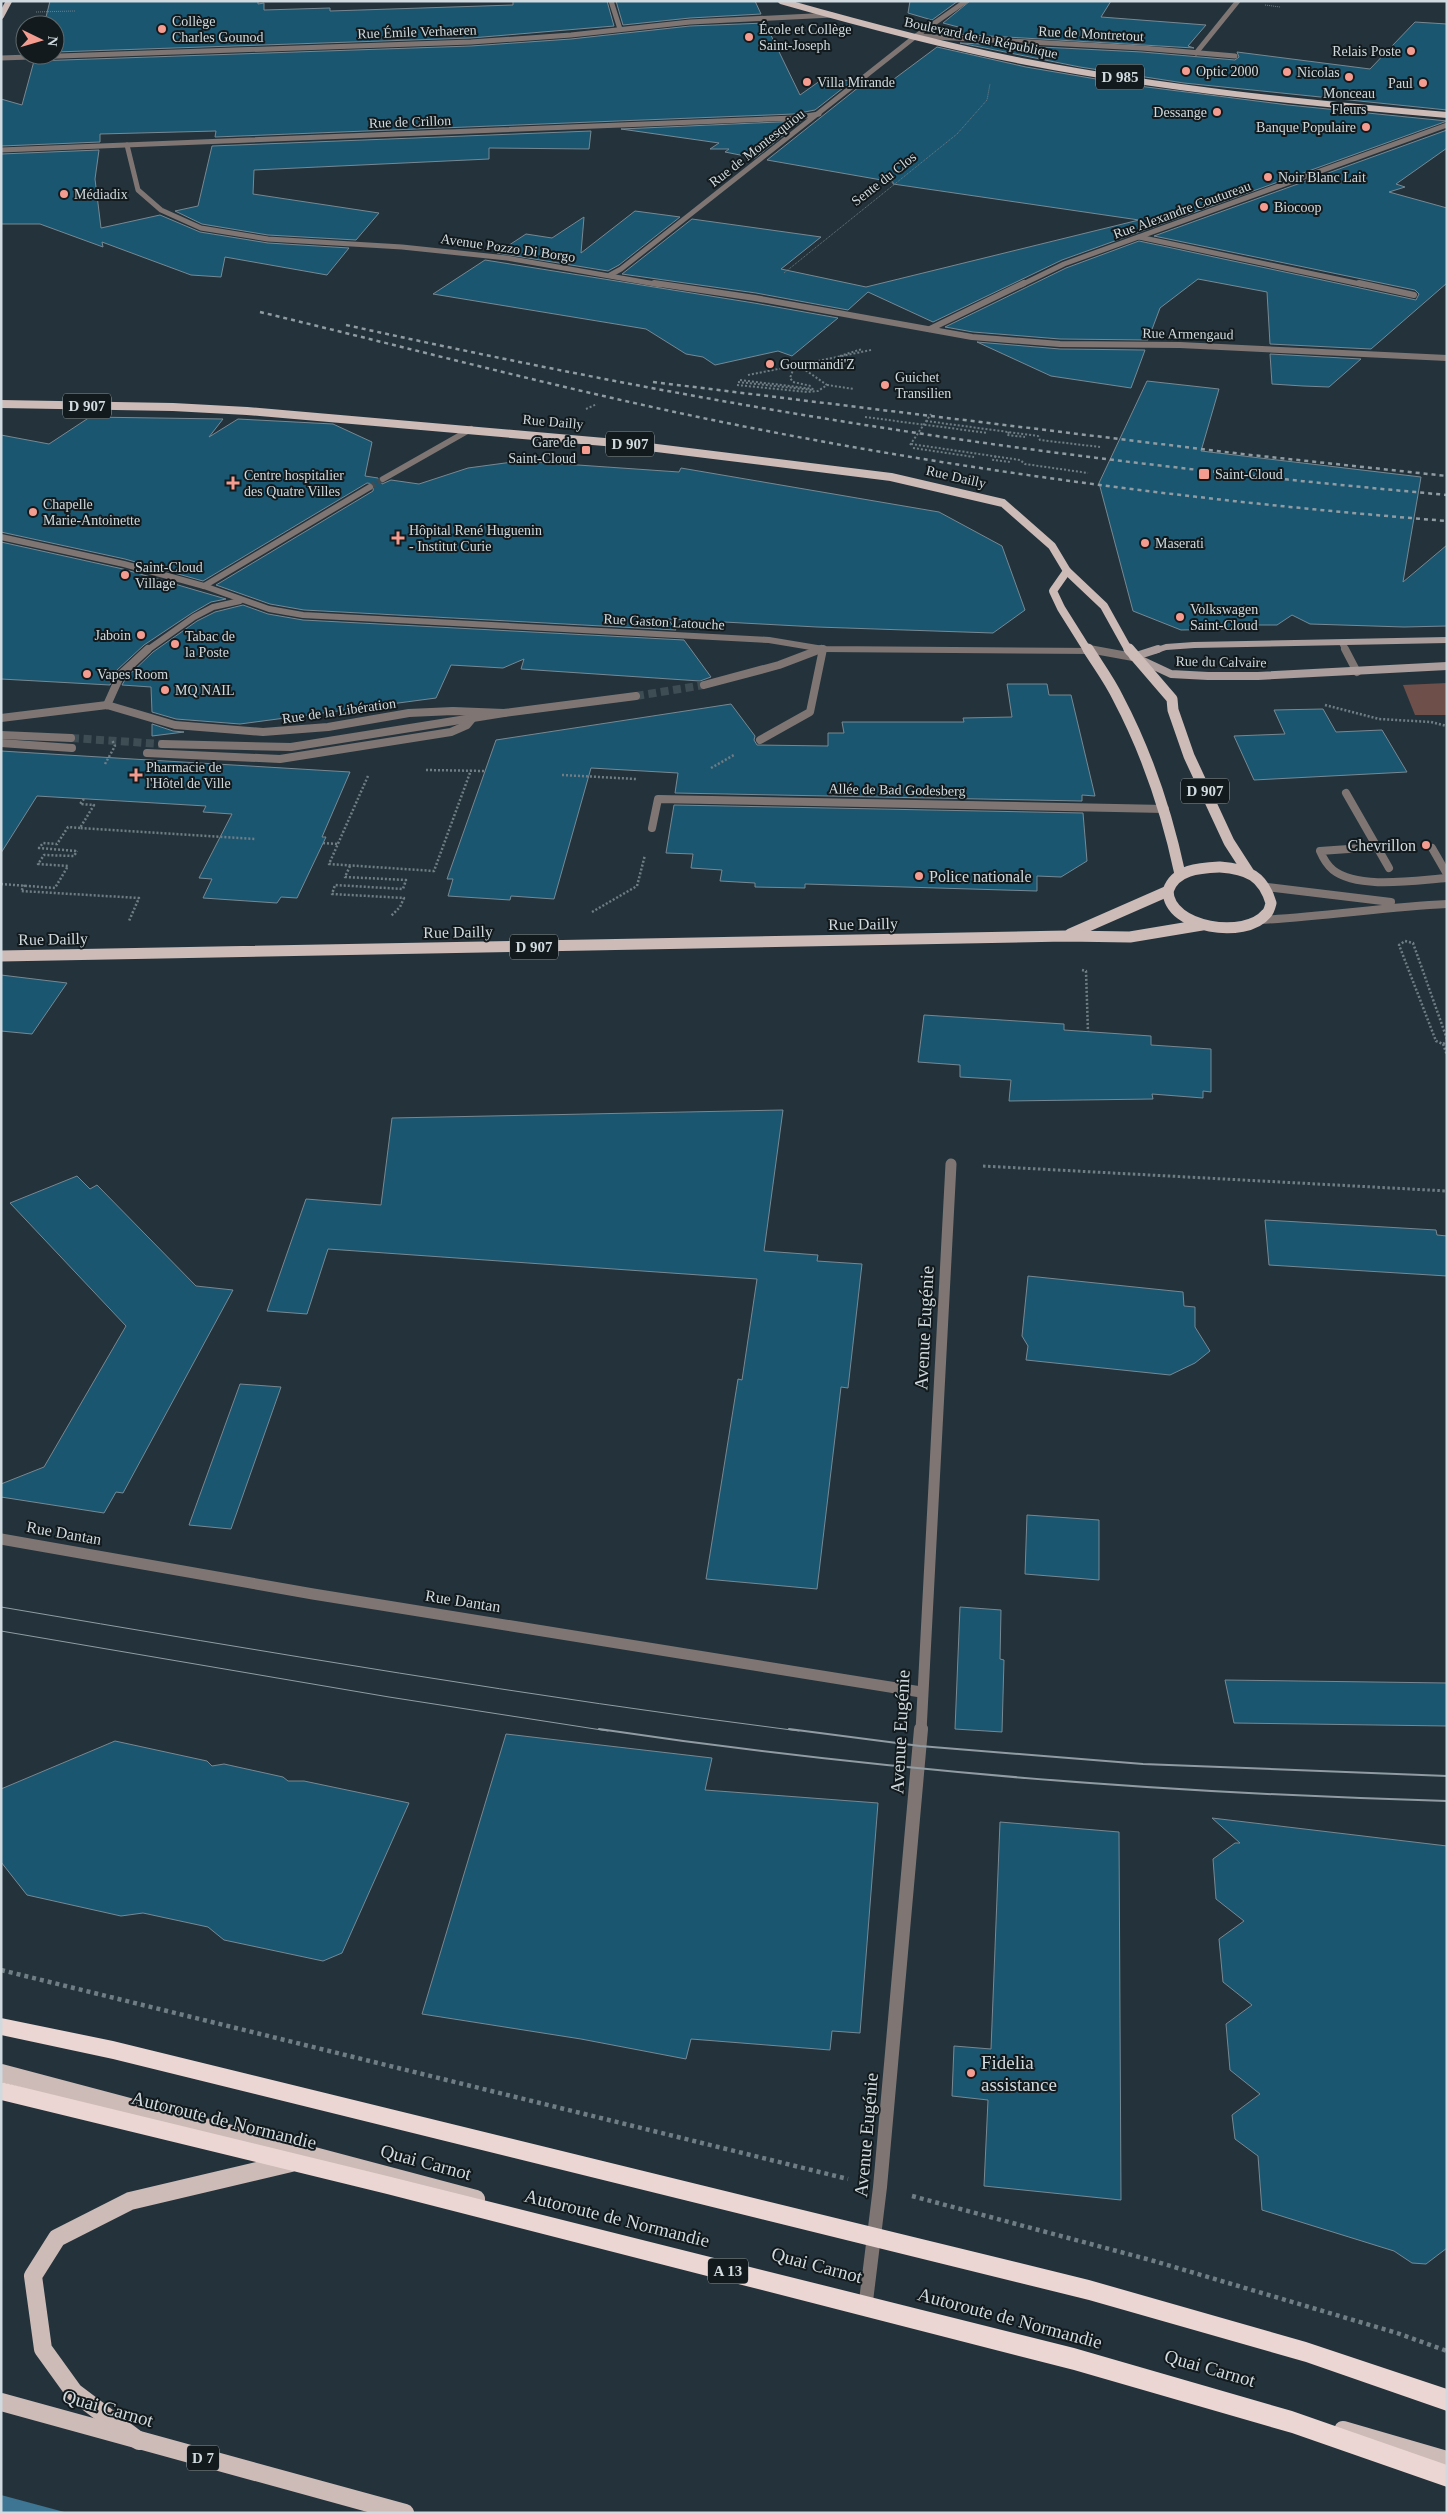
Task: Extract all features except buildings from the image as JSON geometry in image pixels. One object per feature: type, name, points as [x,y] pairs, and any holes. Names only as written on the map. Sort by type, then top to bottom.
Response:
[{"type":"highway","points":[[1,2026],[113,2050],[403,2120],[1088,2290],[1306,2352],[1447,2400]]},
{"type":"highway","name":"Autoroute de Normandie","points":[[1,2091],[378,2183],[1074,2359],[1292,2422],[1447,2476]]},
{"type":"main road","points":[[2,15],[9,1]]},
{"type":"main road","name":"Boulevard de la République","points":[[781,1],[996,57],[1204,90],[1447,115]]},
{"type":"main road","name":"Rue Dailly","points":[[1,404],[173,407],[471,429],[686,450],[872,475],[1003,503],[1052,546],[1067,571],[1104,606],[1133,657],[1172,699],[1173,710],[1188,756],[1229,842],[1249,873],[1267,887]]},
{"type":"main road","name":"D 907","points":[[1067,571],[1054,591],[1061,608],[1118,697],[1146,759],[1165,809],[1180,874]]},
{"type":"main road","name":"Rue du Calvaire","points":[[1133,657],[1175,646],[1447,640]]},
{"type":"main road","name":"Rue du Calvaire","points":[[1133,657],[1171,674],[1258,676],[1447,666]]},
{"type":"main road","name":"Rue Dailly","points":[[1180,874],[1198,868],[1220,866],[1249,873]]},
{"type":"main road","points":[[1168,891],[1180,874]]},
{"type":"main road","points":[[1259,920],[1270,909],[1272,902],[1267,887]]},
{"type":"main road","name":"Rue Dailly","points":[[1066,936],[1168,891],[1170,903],[1178,914],[1202,925]]},
{"type":"main road","name":"Rue Dailly","points":[[1,956],[1066,936],[1130,938],[1202,925],[1226,928],[1245,925],[1259,920]]},
{"type":"main road","name":"Quai Carnot","points":[[1,2073],[866,2302],[1042,2343],[1447,2460]]},
{"type":"main road","points":[[139,2441],[74,2392],[42,2350],[34,2276],[57,2238],[130,2201],[317,2157]]},
{"type":"main road","name":"Quai Carnot","points":[[1,2402],[405,2513]]},
{"type":"street","points":[[611,1],[620,29]]},
{"type":"street","name":"Rue de Montesquiou","points":[[610,276],[819,114],[916,36],[966,1]]},
{"type":"street","points":[[1196,53],[1238,1]]},
{"type":"street","name":"Rue Émile Verhaeren","points":[[1,58],[471,42],[690,22],[832,15]]},
{"type":"street","name":"Rue de Montretout","points":[[916,36],[1235,56]]},
{"type":"street","name":"Rue de Crillon","points":[[1,150],[794,118],[819,114]]},
{"type":"street","name":"Rue Alexandre Coutureau","points":[[930,329],[1064,264],[1447,125]]},
{"type":"street","name":"Avenue Pozzo Di Borgo","points":[[127,145],[138,190],[161,210],[201,228],[268,239],[402,247],[507,258],[756,298],[930,329]]},
{"type":"street","points":[[1139,237],[1414,295]]},
{"type":"street","name":"Rue Armengaud","points":[[930,329],[972,337],[1060,344],[1180,345],[1447,358]]},
{"type":"street","points":[[384,479],[471,429]]},
{"type":"street","points":[[204,586],[370,487]]},
{"type":"street","name":"Rue Gaston Latouche","points":[[1,537],[124,564],[204,586],[241,601],[304,615],[770,640],[823,649],[1086,649],[1133,657]]},
{"type":"street","points":[[107,705],[121,674],[146,651],[194,617],[213,608],[241,601]]},
{"type":"street","points":[[1342,643],[1357,672]]},
{"type":"street","points":[[704,685],[779,665],[823,649]]},
{"type":"street","points":[[760,740],[810,712],[823,649]]},
{"type":"street","name":"Rue de la Libération","points":[[162,744],[260,748],[291,747],[504,713],[636,696]]},
{"type":"street","name":"Rue de la Libération","points":[[1,718],[107,705],[176,725],[263,732],[328,727],[409,713],[453,711],[504,713]]},
{"type":"street","points":[[147,753],[256,759],[295,758],[451,732],[467,725],[472,719]]},
{"type":"street","points":[[1,735],[71,738]]},
{"type":"street","points":[[1,743],[72,748]]},
{"type":"street","points":[[1346,793],[1388,868]]},
{"type":"street","points":[[652,828],[658,799]]},
{"type":"street","name":"Allée de Bad Godesberg","points":[[658,799],[1165,809]]},
{"type":"street","points":[[1377,847],[1320,851],[1326,864],[1335,872],[1358,879],[1447,878]]},
{"type":"street","points":[[1432,848],[1447,874]]},
{"type":"street","points":[[1267,887],[1332,897],[1415,905]]},
{"type":"street","points":[[1259,920],[1319,918],[1415,905],[1447,904]]},
{"type":"street","name":"Avenue Eugénie","points":[[866,2302],[880,2187],[918,1762],[949,1220],[950,1164]]},
{"type":"street","name":"Rue Dantan","points":[[1,1538],[323,1595],[921,1692]]},
{"type":"path","points":[[2,15],[75,11]]},
{"type":"path","name":"Sente du Clos","points":[[756,298],[810,250],[957,134],[987,100],[996,57]]},
{"type":"path","points":[[748,375],[849,356]]},
{"type":"path","points":[[798,365],[827,385],[854,389]]},
{"type":"path","points":[[798,365],[793,370],[790,378],[793,382],[811,386]]},
{"type":"path","points":[[818,391],[810,388],[738,382],[808,391],[818,391],[827,385]]},
{"type":"path","points":[[908,448],[931,414]]},
{"type":"path","points":[[865,417],[988,433]]},
{"type":"path","points":[[926,421],[1038,436],[1040,440],[1100,447]]},
{"type":"path","points":[[1009,432],[1007,435],[1025,438]]},
{"type":"path","points":[[911,444],[996,456],[1020,460],[1025,464],[1088,473]]},
{"type":"path","points":[[923,450],[974,457]]},
{"type":"path","points":[[996,456],[993,460],[1012,462]]},
{"type":"path","points":[[1322,704],[1379,719],[1431,722],[1447,726]]},
{"type":"path","points":[[105,764],[116,746],[112,739]]},
{"type":"path","points":[[421,770],[439,768],[486,770]]},
{"type":"path","points":[[368,776],[329,864],[434,871],[471,770]]},
{"type":"path","points":[[361,777],[377,775]]},
{"type":"path","points":[[562,775],[638,779],[658,799]]},
{"type":"path","points":[[80,828],[94,805],[80,804],[84,799]]},
{"type":"path","points":[[1,884],[55,888],[68,866],[38,864],[44,855],[74,856],[77,852],[39,848],[43,843],[57,844],[68,827],[255,839]]},
{"type":"path","points":[[586,916],[637,886],[652,828]]},
{"type":"path","points":[[323,843],[338,844]]},
{"type":"path","points":[[350,865],[345,877],[406,880],[403,888],[335,885],[332,894],[392,898]]},
{"type":"path","points":[[25,885],[21,891],[139,898],[115,954]]},
{"type":"path","points":[[1066,936],[1063,970],[1086,970],[1088,1032]]},
{"type":"path","points":[[1405,941],[1413,943],[1447,1040],[1443,1044],[1436,1042],[1399,944],[1405,941]]},
{"type":"path","points":[[1443,1044],[1447,1055]]},
{"type":"path","points":[[950,1164],[1447,1191]]},
{"type":"path","points":[[1,1970],[880,2187],[1154,2261],[1397,2333],[1447,2351]]},
{"type":"shaded area","points":[[1447,683],[1447,715],[1415,715],[1403,685]]},
{"type":"water","points":[[1,2495],[68,2513],[1,2513]]},
{"type":"tunnel","points":[[370,487],[383,479]]},
{"type":"tunnel","points":[[636,696],[704,685]]},
{"type":"tunnel","points":[[71,738],[162,744]]},
{"type":"tram line","points":[[1,1607],[499,1689],[799,1731]]},
{"type":"tram line","points":[[1,1631],[389,1697],[608,1731]]},
{"type":"tram line","points":[[599,1729],[810,1757],[1022,1778],[1234,1792],[1447,1801]]},
{"type":"tram line","points":[[789,1729],[920,1746],[1143,1764],[1447,1776]]},
{"type":"railway","points":[[260,312],[673,412],[910,457],[1178,495],[1447,521]]},
{"type":"railway","points":[[346,325],[618,382],[754,407],[891,429],[1029,449],[1168,466],[1447,495]]},
{"type":"railway","points":[[653,382],[1242,454],[1447,476]]},
{"type":"place","name":"Collège Charles Gounod","points":[[162,29]]},
{"type":"place","name":"École et Collège Saint-Joseph","points":[[749,37]]},
{"type":"place","name":"Relais Poste","points":[[1411,51]]},
{"type":"place","name":"Optic 2000","points":[[1186,71]]},
{"type":"place","name":"Nicolas","points":[[1287,72]]},
{"type":"place","name":"Monceau Fleurs","points":[[1349,77]]},
{"type":"place","name":"Villa Mirande","points":[[807,82]]},
{"type":"place","name":"Paul","points":[[1423,83]]},
{"type":"place","name":"Dessange","points":[[1217,112]]},
{"type":"place","name":"Banque Populaire","points":[[1366,127]]},
{"type":"place","name":"Noir Blanc Lait","points":[[1268,177]]},
{"type":"place","name":"Médiadix","points":[[64,194]]},
{"type":"place","name":"Biocoop","points":[[1264,207]]},
{"type":"place","name":"Gourmandi'Z","points":[[770,364]]},
{"type":"place","name":"Guichet Transilien","points":[[885,385]]},
{"type":"place","name":"Gare de Saint-Cloud","points":[[586,450]]},
{"type":"place","name":"Saint-Cloud","points":[[1204,474]]},
{"type":"place","name":"Centre hospitalier des Quatre Villes","points":[[233,483]]},
{"type":"place","name":"Chapelle Marie-Antoinette","points":[[33,512]]},
{"type":"place","name":"Hôpital René Huguenin - Institut Curie","points":[[398,538]]},
{"type":"place","name":"Maserati","points":[[1145,543]]},
{"type":"place","name":"Saint-Cloud Village","points":[[125,575]]},
{"type":"place","name":"Volkswagen Saint-Cloud","points":[[1180,617]]},
{"type":"place","name":"Jaboin","points":[[141,635]]},
{"type":"place","name":"Tabac de la Poste","points":[[175,644]]},
{"type":"place","name":"Vapes Room","points":[[87,674]]},
{"type":"place","name":"MQ NAIL","points":[[165,690]]},
{"type":"place","name":"Pharmacie de l'Hôtel de Ville","points":[[136,775]]},
{"type":"place","name":"Chevrillon","points":[[1426,845]]},
{"type":"place","name":"Police nationale","points":[[919,876]]},
{"type":"place","name":"Fidelia assistance","points":[[971,2073]]}]
